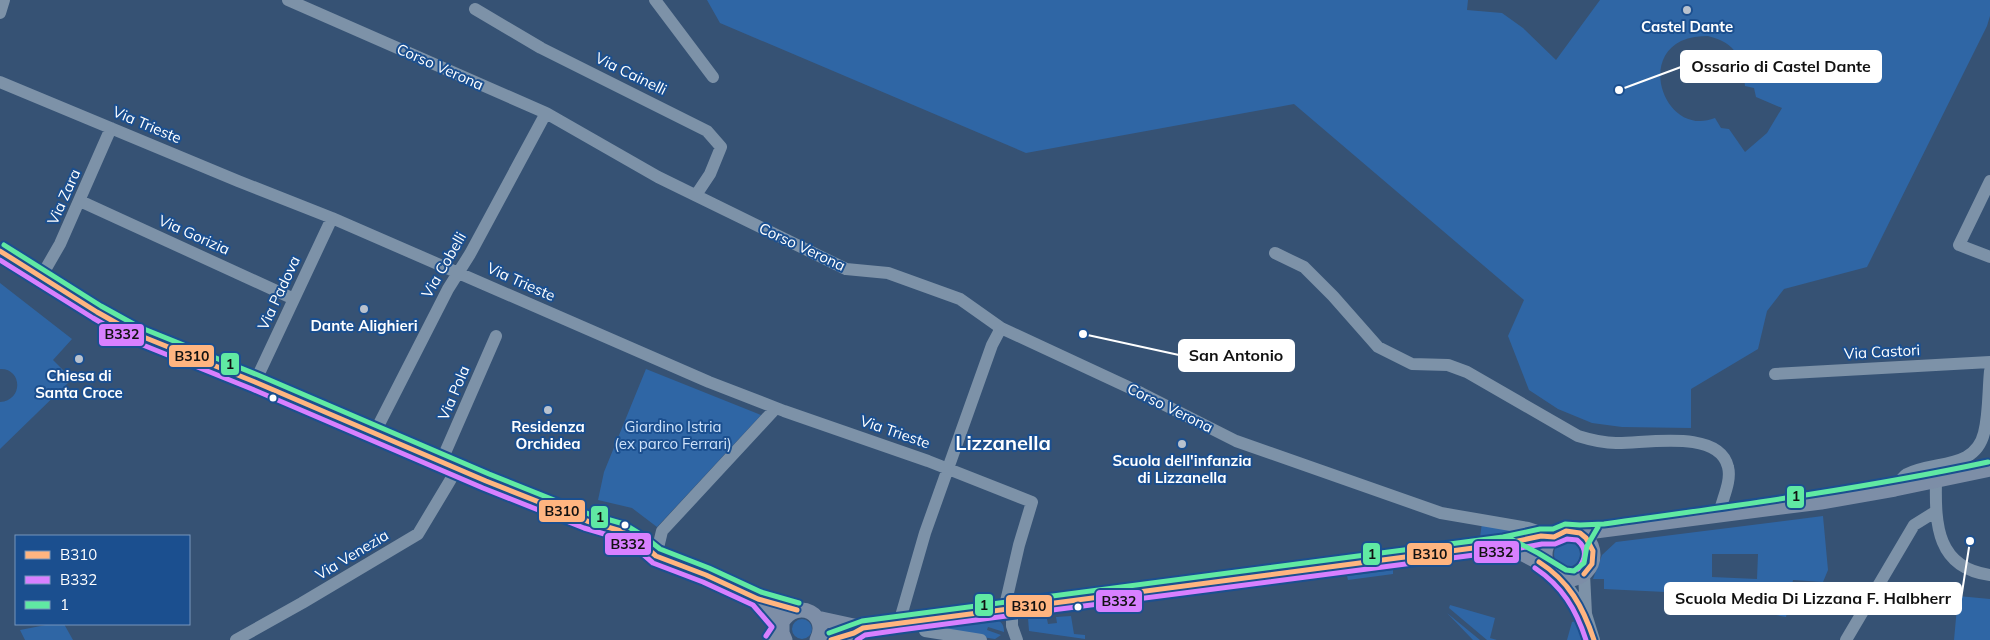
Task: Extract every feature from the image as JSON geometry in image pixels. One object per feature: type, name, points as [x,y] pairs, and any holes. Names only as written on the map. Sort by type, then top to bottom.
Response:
[{"type":"main road","points":[[0,251],[97,312],[136,334],[255,382],[457,469],[587,521],[621,531],[641,543],[656,556],[706,575],[758,599],[797,610],[808,611],[817,618],[863,628],[1339,564],[1504,544],[1541,536],[1554,537]]},
{"type":"main road","points":[[1580,533],[1591,544],[1593,551],[1592,564],[1584,574],[1570,579],[1562,578],[1548,567],[1546,548],[1554,537],[1566,531],[1580,533],[1605,531],[1719,515],[1895,489],[1990,469]]},
{"type":"main road","points":[[1593,551],[1605,531]]},
{"type":"main road","points":[[1504,544],[1548,567]]},
{"type":"main road","points":[[758,599],[783,633]]},
{"type":"main road","points":[[783,633],[782,622],[787,615],[797,610]]},
{"type":"main road","points":[[817,618],[820,628],[817,640]]},
{"type":"main road","points":[[831,640],[854,633],[863,628]]},
{"type":"main road","points":[[772,640],[783,633]]},
{"type":"street","points":[[0,13],[4,0]]},
{"type":"street","name":"Corso Verona","points":[[288,0],[546,113],[658,177],[846,269],[888,273],[960,299],[1001,328],[1141,392],[1236,441],[1441,513],[1528,528],[1554,537]]},
{"type":"street","points":[[655,0],[713,77]]},
{"type":"street","name":"Via Cainelli","points":[[476,9],[541,48],[707,131],[721,147],[710,174],[696,195]]},
{"type":"street","name":"Via Trieste","points":[[0,82],[332,218],[617,342],[776,408],[947,469],[1032,502],[1019,545],[1008,609]]},
{"type":"street","name":"Via Cobelli","points":[[374,434],[443,298],[470,254],[546,113]]},
{"type":"street","name":"Via Zara","points":[[41,276],[60,244],[80,202],[111,128]]},
{"type":"street","points":[[1990,181],[1959,245],[1990,257]]},
{"type":"street","name":"Via Gorizia","points":[[80,202],[294,299]]},
{"type":"street","name":"Via Padova","points":[[255,382],[332,218]]},
{"type":"street","points":[[1276,253],[1304,268],[1333,296],[1378,348],[1412,364],[1448,365],[1467,372],[1578,436],[1595,441],[1616,443],[1685,441],[1713,449],[1723,456],[1728,466],[1729,477],[1719,515]]},
{"type":"street","points":[[899,623],[914,565],[947,469],[992,345],[1001,328]]},
{"type":"street","name":"Via Pola","points":[[441,462],[496,336]]},
{"type":"street","name":"Via Castori","points":[[1775,374],[1990,362]]},
{"type":"street","points":[[1895,489],[1906,475],[1922,469],[1955,462],[1971,454],[1976,449],[1984,433],[1990,371]]},
{"type":"street","points":[[656,556],[662,531],[776,408]]},
{"type":"street","name":"Via Venezia","points":[[236,640],[302,604],[418,534],[457,469]]},
{"type":"street","points":[[1936,481],[1935,512],[1942,544],[1950,555],[1967,570],[1990,575]]},
{"type":"street","points":[[1846,640],[1914,526],[1935,512]]},
{"type":"street","points":[[1584,574],[1586,614],[1594,640]]},
{"type":"street","points":[[1562,578],[1586,614]]},
{"type":"street","points":[[1008,609],[1017,640]]},
{"type":"street","points":[[925,631],[980,640]]},
{"type":"green space","points":[[707,0],[1468,0],[1467,10],[1502,13],[1523,28],[1556,60],[1600,0],[1990,0],[1990,16],[1987,26],[1867,267],[1784,289],[1767,311],[1758,349],[1691,389],[1691,428],[1622,427],[1592,423],[1558,409],[1529,390],[1508,336],[1524,300],[1294,104],[1026,153],[720,23]],"holes":[[[1701,36],[1718,39],[1736,53],[1742,67],[1745,86],[1754,88],[1756,97],[1782,108],[1767,133],[1745,152],[1729,129],[1721,128],[1715,118],[1698,121],[1684,117],[1672,108],[1664,94],[1660,80],[1662,65],[1668,51],[1681,41]]]},
{"type":"green space","points":[[0,283],[72,339],[53,360],[72,379],[0,449],[0,402],[8,400],[13,396],[17,384],[13,373],[0,369]]},
{"type":"green space","name":"Giardino Istria (ex parco Ferrari)","points":[[646,369],[761,415],[657,527],[632,508],[598,500],[604,472]]},
{"type":"green space","points":[[1823,516],[1828,570],[1823,582],[1793,580],[1786,617],[1686,598],[1686,593],[1604,589],[1604,579],[1593,579],[1602,555],[1616,542]],"holes":[[[1712,554],[1758,554],[1757,579],[1712,577]]]},
{"type":"green space","points":[[1482,523],[1518,531],[1480,537]]},
{"type":"green space","points":[[1567,541],[1576,545],[1580,554],[1576,563],[1567,567],[1558,563],[1554,554],[1558,545]]},
{"type":"green space","points":[[1393,570],[1393,574],[1348,580],[1347,576]]},
{"type":"green space","points":[[1958,596],[1990,599],[1990,640],[1954,640]]},
{"type":"green space","points":[[1450,605],[1495,618],[1490,638],[1497,640],[1487,640],[1449,608]]},
{"type":"green space","points":[[1447,613],[1480,640],[1473,640]]},
{"type":"green space","points":[[1043,616],[1047,619],[1048,624],[1057,623],[1056,617],[1071,616],[1074,634],[1085,635],[1085,639],[1029,631],[1028,618]]},
{"type":"green space","points":[[992,618],[1001,622],[1004,629],[1004,632],[988,627],[987,630],[1001,635],[995,639],[949,632],[938,624]]},
{"type":"green space","points":[[798,619],[806,619],[812,625],[812,633],[806,639],[798,639],[792,633],[792,625]]},
{"type":"green space","points":[[1576,621],[1582,640],[1567,640],[1572,622]]},
{"type":"green space","points":[[46,625],[65,625],[73,640],[25,640],[20,630]]},
{"type":"transit line","name":"1","points":[[4,245],[101,306],[139,327],[258,375],[489,474],[589,514],[624,524],[660,549],[709,568],[761,592],[799,603]]},
{"type":"transit line","name":"B310","points":[[0,251],[97,312],[136,334],[255,382],[486,481],[587,521],[621,531],[641,543],[656,556],[706,575],[758,599],[797,610]]},
{"type":"transit line","name":"B332","points":[[0,260],[133,341],[252,389],[483,488],[584,528],[618,538],[637,549],[653,563],[703,582],[753,605],[772,627],[766,636]]},
{"type":"transit line","name":"1","points":[[829,633],[862,621],[1503,537],[1540,529],[1553,529],[1565,524],[1604,524],[1701,511],[1845,489],[1988,462]]},
{"type":"transit line","name":"1","points":[[1507,537],[1566,570],[1574,571],[1584,563],[1587,546],[1598,527]]},
{"type":"transit line","name":"B310","points":[[831,640],[854,633],[863,628],[1504,544],[1541,536],[1554,537],[1566,531],[1580,533],[1586,538],[1593,551],[1592,564],[1584,574]]},
{"type":"transit line","name":"B332","points":[[857,640],[865,635],[900,630],[1505,551],[1542,544],[1555,544],[1567,539],[1577,540],[1583,547],[1585,554],[1583,562],[1578,569]]},
{"type":"transit line","name":"B310","points":[[1539,562],[1550,569],[1567,586],[1580,606],[1594,640]]},
{"type":"transit line","name":"B332","points":[[1535,568],[1553,582],[1567,599],[1578,618],[1586,640]]},
{"type":"place","name":"Castel Dante","points":[[1687,10]]},
{"type":"place","name":"Ossario di Castel Dante","points":[[1619,90]]},
{"type":"place","name":"Dante Alighieri","points":[[364,309]]},
{"type":"place","name":"San Antonio","points":[[1083,334]]},
{"type":"place","name":"Chiesa di Santa Croce","points":[[79,359]]},
{"type":"place","name":"Residenza Orchidea","points":[[548,410]]},
{"type":"place","name":"Scuola dell'infanzia di Lizzanella","points":[[1182,444]]},
{"type":"place","name":"Scuola Media Di Lizzana F. Halbherr","points":[[1970,541]]},
{"type":"district","name":"Lizzanella","points":[[1003,443]]}]
